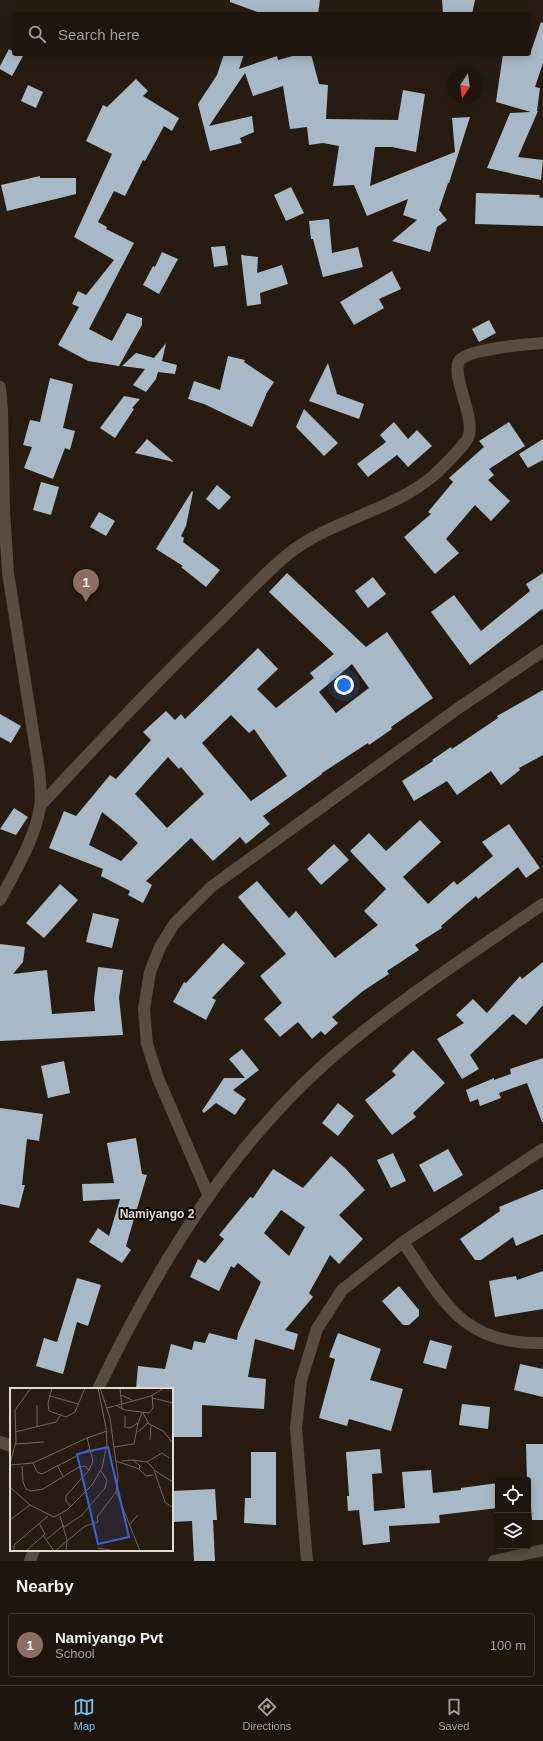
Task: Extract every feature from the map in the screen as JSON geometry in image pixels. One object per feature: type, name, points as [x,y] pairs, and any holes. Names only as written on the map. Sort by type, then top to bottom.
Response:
[{"type":"street","points":[[40,806],[141,697],[287,554],[330,528],[397,499],[433,476],[461,447],[468,439],[471,428],[457,370],[461,359],[466,356],[498,348],[543,342]]},
{"type":"street","points":[[0,386],[4,511],[8,573],[39,770],[40,806],[37,822],[0,900]]},
{"type":"street","points":[[208,1194],[158,1078],[147,1044],[144,1008],[150,972],[160,947],[174,924],[211,887],[460,707],[543,651]]},
{"type":"street","points":[[99,1388],[145,1297],[208,1194],[286,1102],[348,1043],[413,994],[543,904]]},
{"type":"street","points":[[307,1561],[296,1428],[301,1381],[317,1329],[342,1290],[404,1242],[543,1149]]},
{"type":"street","points":[[404,1242],[446,1305],[470,1326],[495,1339],[524,1344],[543,1343]]},
{"type":"street","points":[[0,1442],[10,1446]]},
{"type":"street","points":[[494,1561],[543,1550]]},
{"type":"street","points":[[30,1561],[34,1551]]},
{"type":"building","points":[[230,0],[320,0],[318,12],[258,12],[230,2]]},
{"type":"building","points":[[442,0],[475,0],[472,12],[443,12]]},
{"type":"building","points":[[541,22],[543,23],[543,63],[535,87],[540,88],[538,111],[518,157],[543,160],[541,180],[487,168],[510,113],[531,112],[496,102],[503,56],[531,56],[531,51]]},
{"type":"building","points":[[9,49],[12,51],[12,56],[23,56],[12,76],[0,69],[0,66]]},
{"type":"building","points":[[223,56],[243,56],[239,69],[277,56],[278,60],[293,56],[312,56],[319,84],[328,85],[326,119],[398,120],[403,90],[425,94],[416,152],[392,147],[375,147],[370,186],[455,152],[452,118],[470,117],[439,210],[447,220],[437,227],[430,252],[392,241],[417,220],[403,215],[408,199],[367,216],[354,185],[333,186],[339,146],[323,143],[309,145],[307,127],[290,129],[283,86],[253,96],[245,73],[209,126],[252,116],[254,132],[240,138],[242,143],[210,151],[198,104],[217,75]]},
{"type":"building","points":[[136,79],[148,91],[143,96],[179,118],[172,131],[164,126],[145,161],[143,160],[125,196],[114,191],[98,222],[107,227],[106,229],[134,243],[89,329],[112,341],[127,313],[142,318],[142,325],[119,366],[88,361],[58,345],[79,307],[72,304],[78,291],[86,295],[114,260],[74,237],[112,154],[86,141],[103,105],[107,107]]},
{"type":"building","points":[[28,85],[43,92],[36,108],[21,101]]},
{"type":"building","points":[[40,176],[40,178],[76,178],[76,194],[7,211],[1,185]]},
{"type":"building","points":[[291,187],[304,213],[286,221],[274,195]]},
{"type":"building","points":[[476,193],[540,195],[539,197],[543,198],[543,226],[475,224]]},
{"type":"building","points":[[329,219],[332,253],[358,247],[363,267],[323,277],[313,239],[311,239],[309,221]]},
{"type":"building","points":[[225,246],[228,265],[214,267],[211,247]]},
{"type":"building","points":[[162,252],[178,259],[159,294],[143,285],[153,266],[155,267]]},
{"type":"building","points":[[241,255],[258,257],[257,273],[282,265],[288,284],[260,293],[261,304],[247,306]]},
{"type":"building","points":[[392,271],[401,289],[379,299],[384,308],[354,325],[340,302]]},
{"type":"building","points":[[489,320],[496,333],[479,342],[472,329]]},
{"type":"building","points":[[166,343],[162,361],[177,365],[175,374],[158,372],[156,379],[146,392],[133,385],[145,369],[122,366],[136,353],[154,358]]},
{"type":"building","points":[[228,356],[245,360],[244,362],[274,382],[266,394],[252,427],[204,404],[188,399],[194,381],[220,390]]},
{"type":"building","points":[[328,363],[337,394],[364,404],[359,419],[309,401]]},
{"type":"building","points":[[50,378],[73,384],[63,428],[75,431],[70,450],[65,448],[53,479],[24,468],[32,447],[23,445],[30,420],[40,422]]},
{"type":"building","points":[[124,396],[140,399],[132,408],[134,409],[115,438],[100,428]]},
{"type":"building","points":[[304,409],[338,443],[324,456],[296,427]]},
{"type":"building","points":[[394,422],[408,439],[417,430],[432,446],[408,467],[397,455],[368,477],[357,464],[386,442],[380,435]]},
{"type":"building","points":[[509,422],[525,446],[489,469],[494,475],[488,480],[510,501],[491,521],[475,505],[446,539],[459,553],[435,574],[404,537],[431,514],[428,512],[453,482],[449,478],[484,447],[479,441]]},
{"type":"building","points":[[147,439],[174,462],[135,453]]},
{"type":"building","points":[[543,439],[543,460],[528,468],[519,454]]},
{"type":"building","points":[[41,482],[59,487],[51,515],[33,510]]},
{"type":"building","points":[[217,485],[231,497],[219,510],[206,499]]},
{"type":"building","points":[[192,491],[186,526],[181,536],[184,538],[183,542],[220,570],[206,587],[181,567],[183,566],[156,549]]},
{"type":"building","points":[[99,512],[115,521],[106,536],[90,527]]},
{"type":"building","points":[[287,573],[366,647],[387,632],[433,698],[391,727],[392,729],[369,745],[368,743],[322,773],[263,816],[270,824],[246,844],[240,837],[213,861],[191,838],[146,881],[152,885],[143,903],[128,895],[130,891],[101,876],[103,869],[49,848],[64,811],[76,816],[110,775],[116,779],[151,740],[143,732],[166,711],[175,720],[181,714],[185,719],[258,648],[278,669],[257,689],[276,708],[314,678],[310,673],[334,654],[269,592]],"holes":[[[352,664],[369,688],[336,713],[319,692]],[[231,715],[249,733],[254,729],[287,776],[251,801],[202,743]],[[168,757],[179,769],[181,767],[204,794],[167,828],[135,794]],[[102,812],[138,843],[121,861],[89,845]]]},
{"type":"building","points":[[543,573],[543,611],[542,609],[470,665],[431,612],[454,595],[481,631],[530,591],[526,584]]},
{"type":"building","points":[[373,577],[386,594],[368,608],[355,591]]},
{"type":"building","points":[[543,690],[543,755],[519,768],[520,770],[501,785],[491,771],[457,795],[447,781],[414,801],[402,781],[433,761],[432,760],[451,747],[452,749],[498,718],[497,716]]},
{"type":"building","points":[[0,714],[21,726],[11,743],[0,737]]},
{"type":"building","points":[[14,808],[28,817],[16,835],[0,829]]},
{"type":"building","points":[[420,820],[441,842],[403,877],[428,904],[454,881],[457,885],[493,856],[482,842],[509,824],[540,868],[526,878],[518,867],[478,899],[476,896],[441,926],[442,928],[415,945],[419,950],[387,971],[389,974],[363,991],[332,1017],[338,1023],[325,1035],[321,1031],[312,1039],[298,1022],[280,1037],[264,1019],[282,1003],[260,976],[286,954],[238,897],[257,881],[289,918],[296,911],[335,958],[378,925],[364,911],[386,889],[350,851],[369,833],[386,851]]},
{"type":"building","points":[[334,844],[349,860],[321,885],[307,869]]},
{"type":"building","points":[[60,884],[78,900],[44,938],[26,923]]},
{"type":"building","points":[[93,913],[119,919],[112,948],[86,942]]},
{"type":"building","points":[[223,943],[245,963],[212,998],[216,1000],[206,1020],[173,1002],[184,982],[186,983]]},
{"type":"building","points":[[0,944],[25,947],[23,962],[13,974],[47,970],[52,1014],[95,1011],[94,999],[98,967],[123,970],[119,998],[123,1035],[0,1041]]},
{"type":"building","points":[[543,962],[543,1005],[526,1025],[513,1014],[470,1055],[479,1069],[462,1079],[437,1039],[464,1023],[456,1015],[473,999],[487,1013],[520,976],[522,979]]},
{"type":"building","points":[[242,1049],[259,1070],[233,1090],[246,1099],[235,1115],[216,1103],[204,1113],[202,1111],[224,1078],[245,1078],[229,1059]]},
{"type":"building","points":[[413,1050],[445,1083],[413,1113],[416,1117],[392,1135],[365,1100],[396,1075],[392,1071]]},
{"type":"building","points":[[543,1058],[543,1122],[527,1083],[499,1093],[501,1098],[480,1106],[478,1099],[470,1102],[466,1090],[494,1078],[494,1080],[511,1074],[510,1069]]},
{"type":"building","points":[[64,1061],[70,1093],[48,1098],[41,1066]]},
{"type":"building","points":[[338,1103],[354,1116],[338,1136],[322,1123]]},
{"type":"building","points":[[0,1108],[43,1114],[39,1141],[27,1139],[22,1185],[25,1185],[19,1208],[0,1204]]},
{"type":"building","points":[[136,1138],[142,1174],[147,1175],[126,1246],[131,1250],[122,1263],[89,1242],[98,1228],[109,1236],[120,1199],[83,1201],[82,1184],[114,1183],[107,1143]]},
{"type":"building","points":[[448,1149],[463,1175],[434,1192],[419,1165]]},
{"type":"building","points":[[393,1153],[406,1181],[391,1188],[377,1160]]},
{"type":"building","points":[[331,1156],[345,1168],[365,1190],[339,1215],[363,1239],[339,1264],[330,1255],[309,1293],[313,1297],[285,1330],[298,1334],[294,1350],[255,1339],[248,1377],[266,1379],[264,1409],[202,1405],[202,1437],[173,1437],[173,1388],[136,1388],[138,1366],[165,1369],[171,1344],[192,1350],[194,1341],[205,1343],[209,1333],[237,1340],[238,1333],[261,1282],[238,1263],[234,1268],[231,1266],[219,1291],[190,1277],[198,1259],[205,1263],[224,1239],[219,1235],[250,1197],[253,1198],[273,1169],[303,1188]],"holes":[[[281,1210],[305,1227],[289,1256],[264,1233]]]},
{"type":"building","points":[[543,1189],[543,1234],[516,1246],[513,1237],[481,1260],[475,1260],[460,1239],[500,1211],[499,1207]]},
{"type":"building","points":[[543,1271],[543,1309],[495,1317],[489,1281],[516,1276],[517,1280]]},
{"type":"building","points":[[77,1278],[101,1285],[88,1326],[77,1322],[63,1374],[36,1366],[44,1338],[57,1342]]},
{"type":"building","points":[[399,1286],[419,1310],[419,1316],[409,1325],[403,1325],[382,1301]]},
{"type":"building","points":[[338,1333],[381,1349],[370,1380],[403,1389],[391,1431],[349,1419],[347,1426],[319,1418],[335,1359],[329,1357]]},
{"type":"building","points":[[430,1340],[452,1346],[446,1369],[423,1363]]},
{"type":"building","points":[[520,1364],[543,1369],[543,1397],[514,1390]]},
{"type":"building","points":[[462,1404],[490,1407],[488,1429],[459,1425]]},
{"type":"building","points":[[526,1444],[543,1444],[543,1520],[532,1520],[531,1477],[527,1477]]},
{"type":"building","points":[[380,1449],[382,1473],[372,1474],[374,1511],[405,1508],[402,1472],[431,1470],[433,1493],[461,1490],[461,1488],[495,1483],[495,1508],[439,1515],[440,1523],[389,1526],[390,1542],[363,1545],[359,1510],[348,1511],[347,1496],[349,1496],[346,1452]]},
{"type":"building","points":[[251,1452],[276,1452],[276,1525],[244,1523],[245,1498],[251,1498]]},
{"type":"building","points":[[215,1489],[217,1520],[213,1520],[215,1561],[194,1561],[192,1521],[173,1522],[173,1491]]},
{"type":"place","name":"Namiyango Pvt","points":[[86,602]]},
{"type":"district","name":"Namiyango 2","points":[[157,1214]]}]
